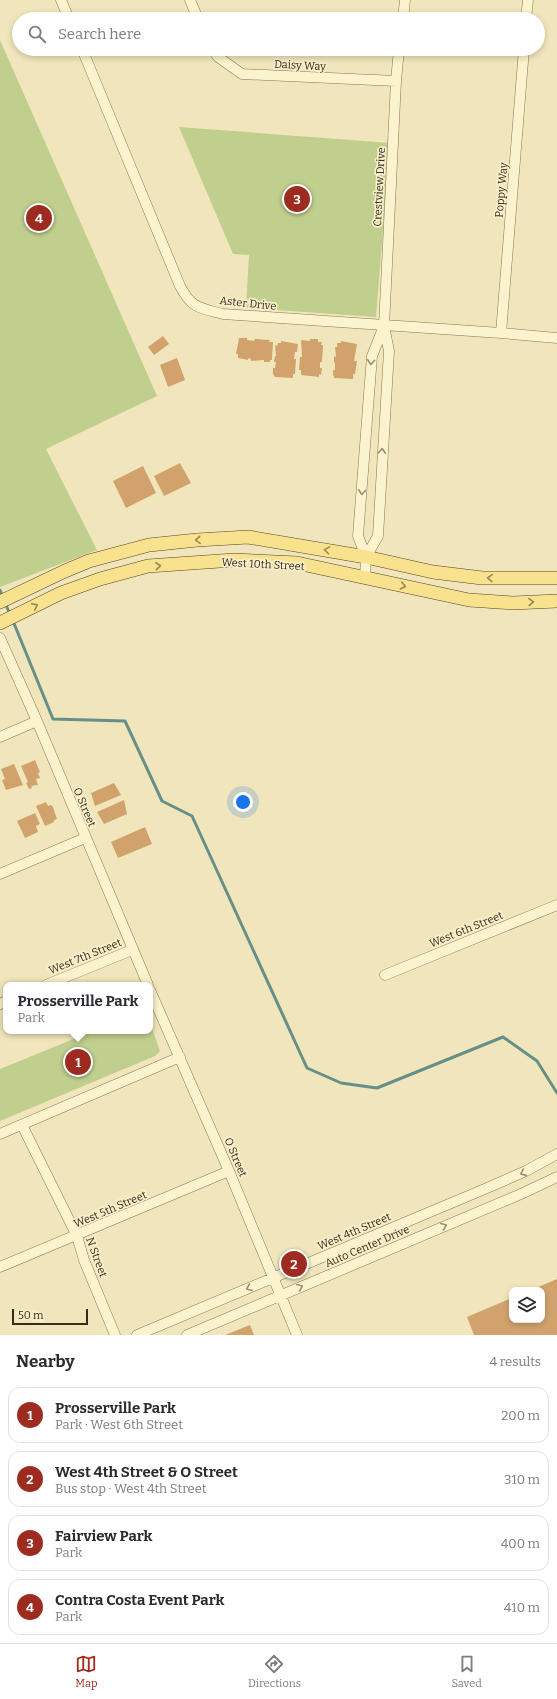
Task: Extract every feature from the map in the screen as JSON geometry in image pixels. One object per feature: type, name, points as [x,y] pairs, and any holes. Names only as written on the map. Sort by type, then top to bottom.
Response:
[{"type":"main road","name":"West 10th Street","points":[[0,602],[89,561],[149,545],[248,537],[366,557],[433,572],[482,578],[557,578]]},
{"type":"main road","name":"West 10th Street","points":[[0,623],[61,593],[100,578],[148,566],[234,560],[297,564],[468,600],[513,603],[557,601]]},
{"type":"street","points":[[62,0],[66,12]]},
{"type":"street","points":[[190,0],[195,12]]},
{"type":"street","points":[[403,12],[405,0]]},
{"type":"street","points":[[527,12],[528,0]]},
{"type":"street","name":"Aster Drive","points":[[85,56],[180,286],[187,299],[198,308],[223,314],[557,338]]},
{"type":"street","name":"Daisy Way","points":[[217,56],[242,74],[396,81]]},
{"type":"street","name":"Crestview Drive","points":[[366,557],[378,536],[389,351],[384,326],[398,56]]},
{"type":"street","name":"Poppy Way","points":[[501,333],[523,56]]},
{"type":"street","name":"Crestview Drive","points":[[365,578],[366,557],[358,536],[372,356],[384,326]]},
{"type":"street","name":"O Street","points":[[0,638],[37,721],[147,982]]},
{"type":"street","points":[[0,737],[37,721]]},
{"type":"street","points":[[0,874],[85,838]]},
{"type":"street","name":"West 6th Street","points":[[385,975],[557,905]]},
{"type":"street","name":"West 7th Street","points":[[53,982],[132,950]]},
{"type":"street","name":"O Street","points":[[153,997],[229,1171],[297,1335]]},
{"type":"street","points":[[0,1134],[180,1057]]},
{"type":"street","name":"N Street","points":[[22,1125],[77,1236],[84,1260],[115,1335]]},
{"type":"street","name":"West 4th Street","points":[[137,1335],[493,1185],[532,1168],[557,1154]]},
{"type":"street","name":"West 5th Street","points":[[0,1268],[229,1171]]},
{"type":"street","name":"Auto Center Drive","points":[[186,1335],[521,1194],[557,1177]]},
{"type":"green space","points":[[0,40],[157,396],[46,449],[97,550],[0,587]]},
{"type":"green space","points":[[179,127],[390,143],[376,317],[246,308],[249,255],[233,254]]},
{"type":"green space","points":[[153,1031],[160,1051],[155,1056],[0,1121],[0,1069],[86,1034],[153,1034]]},
{"type":"building","points":[[163,336],[169,344],[154,355],[148,347]]},
{"type":"building","points":[[239,338],[247,338],[247,340],[254,341],[255,339],[270,340],[269,342],[273,342],[272,360],[270,360],[270,362],[264,362],[264,360],[251,361],[251,359],[248,358],[248,360],[238,358],[238,354],[236,354]]},
{"type":"building","points":[[310,339],[318,339],[318,342],[322,342],[321,345],[323,345],[322,362],[320,362],[320,368],[322,368],[321,375],[319,374],[319,377],[301,375],[301,370],[299,370],[300,357],[302,357],[301,340],[310,341]]},
{"type":"building","points":[[281,341],[298,344],[297,352],[295,352],[295,374],[293,374],[293,378],[275,377],[273,374],[273,368],[275,368],[276,362],[274,362],[276,356],[275,345],[277,346],[278,343],[281,343]]},
{"type":"building","points":[[341,341],[357,344],[354,361],[357,361],[353,379],[334,378],[333,375],[333,370],[335,370],[334,356],[336,357],[335,347],[337,347],[337,343],[341,343]]},
{"type":"building","points":[[177,358],[185,380],[168,387],[160,365]]},
{"type":"building","points":[[180,463],[191,483],[164,496],[154,476]]},
{"type":"building","points":[[143,466],[156,493],[126,508],[113,481]]},
{"type":"building","points":[[35,760],[40,772],[38,773],[40,778],[36,779],[38,785],[31,786],[32,788],[29,789],[26,783],[28,782],[21,766]]},
{"type":"building","points":[[14,764],[23,785],[6,790],[2,780],[5,779],[1,769]]},
{"type":"building","points":[[114,783],[121,795],[95,806],[91,793]]},
{"type":"building","points":[[124,800],[127,814],[104,824],[97,812]]},
{"type":"building","points":[[46,802],[48,806],[51,805],[53,807],[57,819],[45,826],[36,806]]},
{"type":"building","points":[[35,813],[40,824],[36,826],[38,832],[25,838],[17,821]]},
{"type":"building","points":[[145,827],[152,844],[118,858],[111,842]]},
{"type":"building","points":[[557,1279],[557,1335],[474,1335],[467,1317],[509,1299],[509,1323],[545,1323],[545,1287],[538,1287]]},
{"type":"building","points":[[250,1325],[254,1335],[225,1335]]},
{"type":"waterway","points":[[0,590],[3,597]]},
{"type":"waterway","points":[[5,603],[10,614]]},
{"type":"waterway","points":[[13,621],[53,719],[125,721],[162,801],[192,816],[307,1068],[341,1083],[377,1088],[503,1037],[537,1061],[557,1093]]},
{"type":"place","name":"Fairview Park","points":[[297,199]]},
{"type":"place","name":"Contra Costa Event Park","points":[[39,218]]},
{"type":"place","name":"Prosserville Park","points":[[78,1062]]},
{"type":"place","name":"West 4th Street & O Street","points":[[294,1264]]}]
